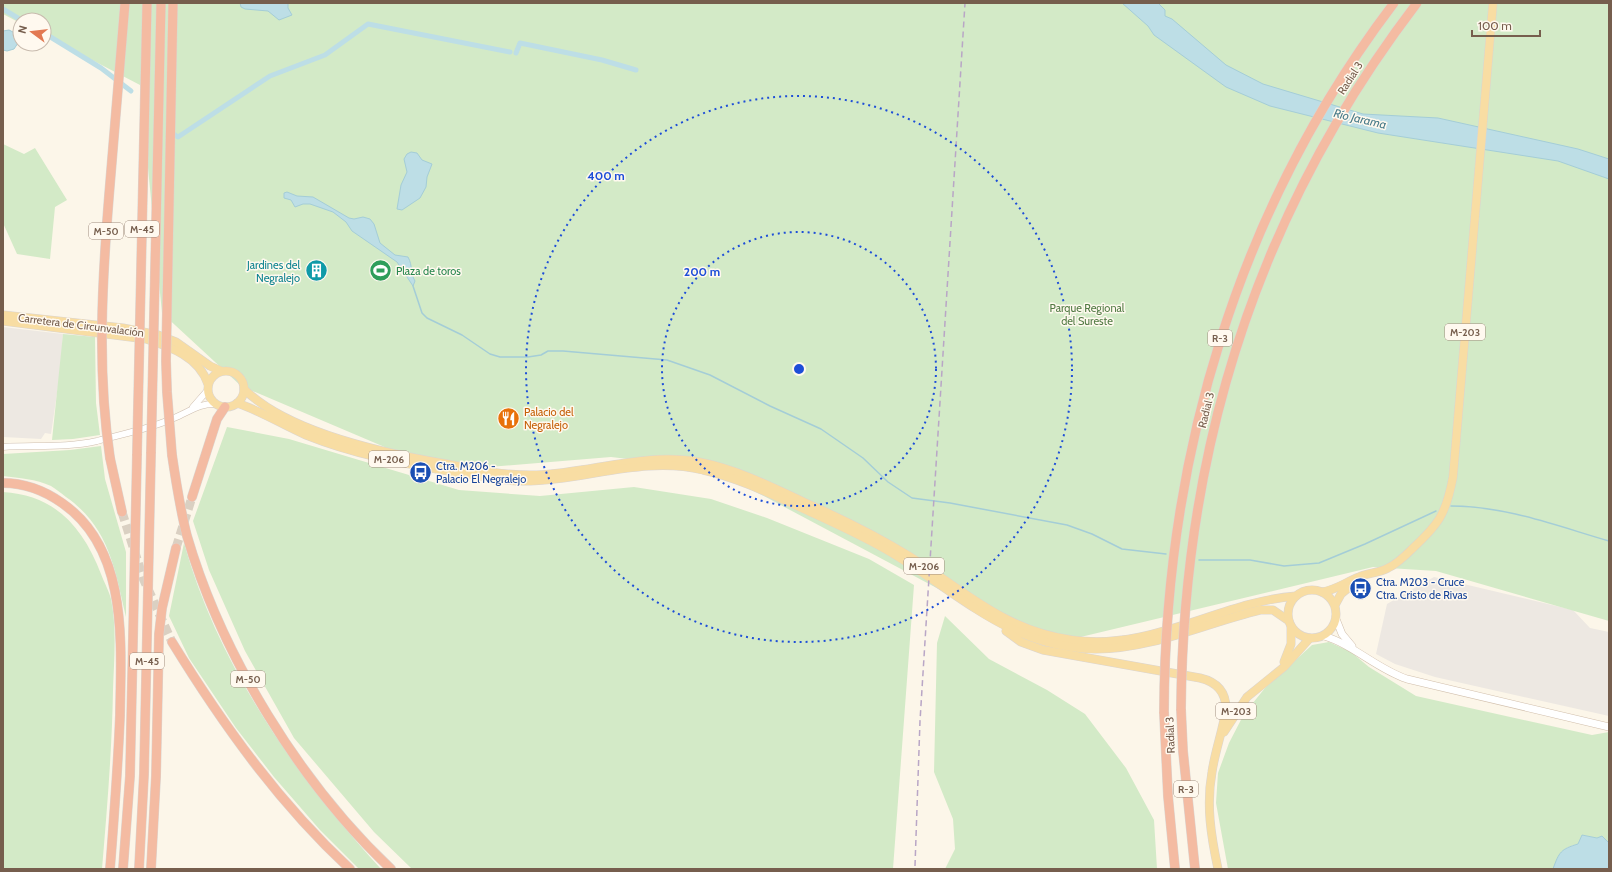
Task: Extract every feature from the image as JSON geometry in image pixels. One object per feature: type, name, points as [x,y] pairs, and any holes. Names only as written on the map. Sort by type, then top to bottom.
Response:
[{"type":"highway","name":"M-50","points":[[122,512],[110,458],[102,375],[104,258],[125,3]]},
{"type":"highway","name":"M-45","points":[[123,869],[130,776],[140,376],[147,3]]},
{"type":"highway","name":"M-45","points":[[139,869],[144,774],[161,3]]},
{"type":"highway","name":"M-50","points":[[173,3],[166,361],[167,406],[179,501],[197,566],[221,628],[243,671],[290,748],[314,781],[358,834],[390,869]]},
{"type":"highway","name":"Radial 3","points":[[1176,869],[1165,748],[1164,712],[1168,594],[1178,516],[1186,469],[1202,400],[1225,325],[1252,251],[1300,152],[1343,77],[1394,3]]},
{"type":"highway","name":"Radial 3","points":[[1195,869],[1183,751],[1181,709],[1184,617],[1194,526],[1211,437],[1236,348],[1267,263],[1305,180],[1350,100],[1417,3]]},
{"type":"highway","points":[[192,497],[220,406]]},
{"type":"highway","points":[[3,483],[37,489],[49,494],[69,507],[91,531],[102,550],[111,576],[119,623],[121,675],[118,773],[110,869]]},
{"type":"highway","points":[[151,869],[156,776],[159,634],[162,608],[176,548]]},
{"type":"highway","points":[[172,642],[219,717],[259,770],[324,844],[350,869]]},
{"type":"highway","points":[[1165,748],[1165,801],[1170,869]]},
{"type":"main road","name":"M-203","points":[[1335,605],[1341,594],[1349,587],[1370,575],[1389,568],[1426,537],[1440,519],[1449,500],[1494,3]]},
{"type":"main road","name":"Carretera de Circunvalación","points":[[3,315],[123,328],[158,335],[176,342],[210,366],[221,371]]},
{"type":"main road","name":"Carretera de Circunvalación","points":[[3,321],[146,339],[167,346],[185,356],[202,370],[208,388]]},
{"type":"main road","points":[[221,371],[214,374],[208,388],[210,399],[220,406],[237,403],[241,398],[244,389]]},
{"type":"main road","name":"M-206","points":[[221,371],[230,371],[238,375],[242,380],[244,389],[272,409],[311,429],[383,452],[467,468],[502,473],[532,475],[653,459],[690,460],[715,466],[767,485],[875,536],[911,557],[990,611],[1019,626],[1058,638],[1098,642],[1131,640],[1175,628],[1260,601],[1296,596]]},
{"type":"main road","name":"M-206","points":[[237,403],[252,408],[308,436],[354,451],[422,466],[502,480],[549,480],[654,466],[682,466],[721,474],[752,484],[878,545],[986,616],[1007,628],[1040,640],[1074,648],[1097,649],[1133,646],[1260,610],[1272,610],[1290,624]]},
{"type":"main road","name":"M-203","points":[[1218,869],[1213,845],[1209,810],[1212,772],[1218,744],[1238,708],[1246,697],[1286,658],[1291,644],[1289,607],[1296,596],[1309,590],[1322,592],[1338,588],[1361,576],[1370,575]]},
{"type":"main road","points":[[1322,592],[1330,597],[1335,605],[1336,619],[1348,642],[1366,658]]},
{"type":"main road","points":[[986,616],[1021,642],[1043,650],[1111,664],[1200,678],[1213,682],[1226,699],[1225,718],[1218,744]]},
{"type":"main road","points":[[1290,624],[1297,634],[1309,639],[1324,636],[1332,629],[1336,619]]},
{"type":"main road","points":[[1324,636],[1346,645],[1390,673],[1426,685],[1609,727]]},
{"type":"main road","name":"M-203","points":[[1262,683],[1284,667],[1309,639]]},
{"type":"street","points":[[190,409],[208,388]]},
{"type":"street","points":[[3,447],[61,446],[90,442],[174,418],[190,409],[206,404],[220,406]]},
{"type":"shaded area","points":[[3,327],[63,334],[61,366],[51,434],[45,433],[41,439],[3,437]]},
{"type":"shaded area","points":[[1434,577],[1573,610],[1590,628],[1609,632],[1609,716],[1435,677],[1395,664],[1376,654],[1387,604]]},
{"type":"green space","name":"Parque Regional del Sureste","points":[[3,3],[1609,3],[1609,621],[1436,571],[1373,567],[1068,640],[1025,635],[713,469],[611,457],[441,471],[241,386],[162,313],[140,85],[52,39],[52,12],[12,12],[12,19],[3,14]]},
{"type":"green space","points":[[3,144],[24,154],[35,148],[67,200],[55,207],[50,259],[17,254],[3,223]]},
{"type":"green space","points":[[63,334],[95,337],[96,403],[100,435],[52,440]]},
{"type":"green space","points":[[227,427],[289,439],[459,490],[540,496],[634,487],[711,499],[767,518],[869,559],[914,585],[893,869],[412,869],[374,832],[294,738],[245,651],[209,570],[193,521]]},
{"type":"green space","points":[[101,446],[105,479],[126,552],[126,617],[114,566],[101,535],[92,522],[80,509],[51,486],[33,480],[3,476],[3,454],[70,450]]},
{"type":"green space","points":[[3,492],[21,494],[38,499],[65,516],[76,528],[94,557],[111,599],[115,633],[110,757],[102,869],[3,869]]},
{"type":"green space","points":[[184,543],[199,589],[217,633],[239,676],[263,717],[319,796],[381,869],[359,869],[320,830],[274,777],[236,728],[189,658],[169,616]]},
{"type":"green space","points":[[945,616],[989,659],[1047,690],[1085,714],[1126,768],[1154,820],[1157,869],[945,869],[955,849],[953,819],[934,772],[937,643]]},
{"type":"green space","points":[[1329,642],[1351,652],[1369,667],[1416,696],[1592,735],[1609,732],[1609,843],[1597,838],[1582,835],[1578,844],[1564,849],[1557,859],[1553,869],[1228,869],[1216,803],[1218,773],[1229,743],[1244,714],[1265,688],[1312,645]]},
{"type":"water","points":[[240,3],[288,3],[288,8],[292,15],[279,20],[268,11],[245,9],[241,7]]},
{"type":"water","name":"Río Jarama","points":[[1122,3],[1158,3],[1165,10],[1165,16],[1172,19],[1226,65],[1263,84],[1363,114],[1438,118],[1578,149],[1609,159],[1609,179],[1558,161],[1378,133],[1270,106],[1226,87],[1154,35],[1148,26]]},
{"type":"water","points":[[9,30],[12,32],[12,50],[3,50],[3,31]]},
{"type":"water","points":[[411,152],[417,153],[422,160],[432,164],[427,177],[426,187],[420,198],[402,210],[397,209],[401,185],[407,172],[404,159],[407,154]]},
{"type":"water","points":[[287,192],[297,196],[313,197],[349,218],[354,219],[363,217],[370,219],[374,224],[380,243],[395,255],[408,257],[415,281],[413,286],[397,262],[352,231],[346,222],[333,212],[310,204],[303,204],[295,207],[291,200],[284,198],[284,193]]},
{"type":"water","points":[[1582,835],[1597,838],[1602,836],[1609,843],[1609,869],[1553,869],[1561,852],[1578,844]]},
{"type":"waterway","points":[[3,9],[12,14]]},
{"type":"waterway","points":[[175,135],[178,137],[270,76],[325,55],[368,24],[510,52]]},
{"type":"waterway","points":[[52,38],[101,68],[131,91]]},
{"type":"waterway","points":[[516,53],[520,43],[602,60],[636,70]]},
{"type":"waterway","points":[[413,286],[422,313],[427,318],[462,335],[490,354],[500,357],[528,357],[541,355],[548,351],[563,351],[667,360],[710,375],[770,406],[821,429],[863,458],[888,482],[912,498],[950,503],[1067,525],[1092,534],[1122,549],[1166,554]]},
{"type":"waterway","points":[[1451,506],[1492,509],[1511,513],[1551,523],[1609,541]]},
{"type":"waterway","points":[[1199,560],[1250,560],[1284,566],[1319,563],[1365,544],[1436,511]]},
{"type":"tunnel","points":[[176,548],[192,497]]},
{"type":"tunnel","points":[[122,512],[143,578],[172,642]]},
{"type":"railway","points":[[915,866],[920,721],[965,3]]},
{"type":"place","name":"Jardines del Negralejo","points":[[316,271]]},
{"type":"place","name":"Plaza de toros","points":[[381,271]]},
{"type":"place","name":"Palacio del Negralejo","points":[[508,418]]},
{"type":"place","name":"Ctra. M206 - Palacio El Negralejo","points":[[421,472]]},
{"type":"place","name":"Ctra. M203 - Cruce Ctra. Cristo de Rivas","points":[[1360,588]]}]
